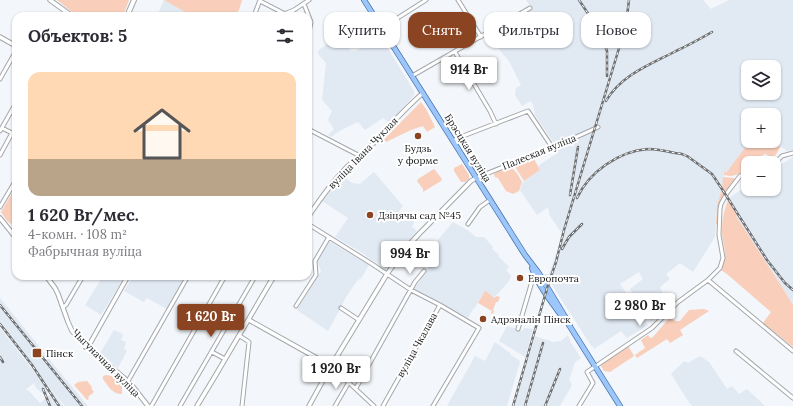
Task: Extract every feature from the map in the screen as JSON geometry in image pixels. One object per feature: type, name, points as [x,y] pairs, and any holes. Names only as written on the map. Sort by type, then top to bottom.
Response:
[{"type":"main road","points":[[129,12],[134,0]]},
{"type":"main road","name":"Брэсцкая вуліца","points":[[364,0],[372,12]]},
{"type":"main road","name":"Брэсцкая вуліца","points":[[394,48],[490,200],[531,264],[538,272],[620,406]]},
{"type":"main road","name":"Брэсцкая вуліца","points":[[531,264],[546,294],[570,326]]},
{"type":"street","points":[[51,0],[67,12]]},
{"type":"street","points":[[289,12],[309,0]]},
{"type":"street","points":[[400,17],[426,0]]},
{"type":"street","points":[[458,0],[481,37]]},
{"type":"street","points":[[256,12],[260,1],[280,12]]},
{"type":"street","points":[[304,4],[307,12]]},
{"type":"street","points":[[412,76],[530,8]]},
{"type":"street","points":[[0,37],[12,44]]},
{"type":"street","points":[[455,52],[490,111],[496,124]]},
{"type":"street","points":[[0,79],[12,58]]},
{"type":"street","name":"вуліца Івана Чуклая","points":[[312,211],[334,180],[423,93]]},
{"type":"street","points":[[0,131],[12,110]]},
{"type":"street","points":[[453,141],[528,111],[552,147]]},
{"type":"street","name":"Палеская вуліца","points":[[309,406],[331,366],[387,274],[405,249],[471,181],[552,147],[563,144],[598,127]]},
{"type":"street","points":[[0,155],[12,133],[2,128]]},
{"type":"street","points":[[312,131],[360,156]]},
{"type":"street","points":[[781,157],[793,153]]},
{"type":"street","points":[[579,406],[593,382],[586,372],[652,328],[678,302],[708,280],[720,268],[723,258],[719,235],[721,204],[741,176]]},
{"type":"street","points":[[0,207],[12,187]]},
{"type":"street","points":[[468,224],[480,208],[490,200]]},
{"type":"street","points":[[0,218],[12,233]]},
{"type":"street","points":[[312,227],[411,290],[479,328],[433,406]]},
{"type":"street","points":[[296,306],[316,275],[314,261],[329,238]]},
{"type":"street","points":[[356,388],[415,282],[424,271]]},
{"type":"street","points":[[518,329],[533,278],[536,276]]},
{"type":"street","name":"Чыгуначная вуліца","points":[[49,280],[55,288],[72,331],[88,347],[128,381],[149,406]]},
{"type":"street","points":[[63,307],[66,305],[82,280]]},
{"type":"street","points":[[88,347],[126,280]]},
{"type":"street","points":[[128,381],[186,280]]},
{"type":"street","points":[[149,406],[156,398],[223,280]]},
{"type":"street","points":[[180,406],[252,280]]},
{"type":"street","points":[[197,406],[240,336],[272,280]]},
{"type":"street","points":[[708,280],[793,351]]},
{"type":"street","name":"вуліца Чкалава","points":[[383,406],[440,305]]},
{"type":"street","points":[[340,308],[360,320]]},
{"type":"street","points":[[249,320],[331,366],[374,406]]},
{"type":"street","points":[[240,336],[249,342],[242,406]]},
{"type":"street","points":[[736,351],[793,398]]},
{"type":"street","points":[[212,352],[225,359]]},
{"type":"street","points":[[335,406],[349,382]]},
{"type":"shaded area","points":[[57,0],[129,0],[124,12],[72,12]]},
{"type":"shaded area","points":[[164,0],[185,12],[159,12]]},
{"type":"shaded area","points":[[164,0],[242,0],[237,12],[185,12]]},
{"type":"shaded area","points":[[526,0],[703,0],[711,9],[729,0],[793,0],[793,150],[786,151],[781,147],[781,108],[741,108],[741,148],[745,148],[726,173],[724,172],[722,189],[717,205],[715,237],[693,272],[680,263],[666,274],[670,279],[660,287],[667,304],[651,321],[630,289],[643,279],[639,272],[620,284],[648,325],[627,338],[621,331],[594,349],[552,285],[542,274],[549,274],[561,240],[561,232],[550,216],[548,207],[537,215],[520,190],[523,182],[540,170],[538,166],[557,153],[553,142],[535,115],[531,101],[522,106],[515,95],[516,88],[521,85],[509,61],[499,48],[573,48],[573,12],[526,12],[531,8]]},
{"type":"shaded area","points":[[324,46],[324,48],[349,48],[351,51],[356,51],[360,48],[388,48],[414,91],[414,95],[389,123],[383,118],[365,130],[358,122],[341,130],[331,137],[328,135],[334,129],[328,120],[332,111],[322,100],[326,63],[318,54],[318,51]]},
{"type":"shaded area","points":[[421,102],[435,127],[427,132],[423,126],[386,142],[384,139]]},
{"type":"shaded area","points":[[745,148],[780,148],[775,156],[765,154],[761,156],[741,156],[740,174],[731,176],[724,175],[724,171],[726,173]]},
{"type":"shaded area","points":[[532,157],[540,170],[524,181],[514,165]]},
{"type":"shaded area","points":[[793,157],[793,305],[736,216],[738,213],[729,198],[741,190],[741,196],[781,196],[781,165]]},
{"type":"shaded area","points":[[462,164],[469,175],[469,179],[465,182],[461,182],[454,171],[454,168]]},
{"type":"shaded area","points":[[510,166],[517,173],[522,182],[519,191],[513,194],[506,191],[498,178],[494,175],[495,171]]},
{"type":"shaded area","points":[[434,169],[442,179],[423,192],[423,189],[417,181]]},
{"type":"shaded area","name":"Дзіцячы сад №45","points":[[374,172],[403,206],[399,211],[414,222],[412,227],[417,231],[386,269],[335,237],[348,218],[322,201],[343,176],[352,183],[360,184]]},
{"type":"shaded area","points":[[723,177],[734,178],[735,180],[719,203],[718,225],[716,224],[717,205],[722,189]]},
{"type":"shaded area","points":[[12,193],[12,225],[7,221],[1,212]]},
{"type":"shaded area","points":[[729,198],[738,214],[736,216],[793,305],[793,347],[763,323],[771,312],[721,270],[725,260],[722,223]]},
{"type":"shaded area","points":[[453,222],[469,231],[476,237],[484,237],[493,247],[492,249],[509,267],[506,270],[511,276],[509,281],[494,298],[485,291],[468,318],[414,289],[437,257],[438,253],[432,247]]},
{"type":"shaded area","points":[[329,241],[369,265],[362,277],[357,281],[346,297],[341,307],[345,312],[340,309],[328,331],[297,310],[321,271],[317,261]]},
{"type":"shaded area","points":[[101,280],[123,280],[101,315],[85,305]]},
{"type":"shaded area","points":[[131,280],[184,280],[167,309],[147,298],[144,302],[124,291]]},
{"type":"shaded area","points":[[485,291],[494,298],[497,296],[500,297],[498,302],[496,302],[493,314],[491,313],[492,311],[478,303]]},
{"type":"shaded area","points":[[0,298],[88,406],[65,406],[54,393],[63,406],[0,406],[0,328],[39,378],[38,380],[40,378],[0,326]],"holes":[[[37,381],[34,384],[37,389],[45,395],[51,390],[53,392],[40,403],[28,390],[27,391],[24,387],[26,389]]]},
{"type":"shaded area","points":[[704,309],[709,311],[680,330],[683,335],[670,343],[667,339],[637,358],[635,355],[645,348],[641,340],[648,335],[650,338],[653,337],[670,317],[675,321],[680,321],[689,310]]},
{"type":"shaded area","points":[[507,326],[523,331],[524,328],[533,329],[525,357],[499,341]]},
{"type":"shaded area","points":[[114,330],[123,334],[121,340],[126,342],[124,349],[127,351],[118,368],[100,353]]},
{"type":"shaded area","points":[[568,335],[571,343],[581,358],[575,362],[569,380],[572,385],[560,406],[514,406],[535,336],[553,342],[561,341]]},
{"type":"shaded area","points":[[495,342],[520,362],[507,406],[447,406],[475,356],[485,361]]},
{"type":"shaded area","points":[[628,346],[634,356],[610,372],[604,371],[601,366],[602,364]]},
{"type":"shaded area","points":[[700,356],[709,362],[727,389],[732,386],[739,394],[747,389],[765,406],[693,406],[690,404],[671,374],[684,361],[688,363]]},
{"type":"shaded area","points":[[103,376],[118,377],[122,382],[122,394],[116,393],[109,387],[103,379]]},
{"type":"shaded area","points":[[87,381],[94,392],[88,397],[89,399],[87,400],[74,385],[78,382]]},
{"type":"railway","points":[[579,0],[599,30],[607,51],[607,76]]},
{"type":"railway","points":[[513,406],[623,35],[629,0]]},
{"type":"railway","points":[[606,101],[620,84],[637,71],[712,32]]},
{"type":"railway","points":[[570,195],[578,147]]},
{"type":"railway","points":[[577,198],[582,189],[597,172],[606,164],[626,154],[648,149],[686,155],[712,174],[767,260],[785,283],[793,290]]},
{"type":"railway","points":[[562,249],[569,237],[582,224]]},
{"type":"railway","points":[[0,305],[82,406]]},
{"type":"railway","points":[[0,324],[32,365],[59,406]]},
{"type":"railway","points":[[525,406],[543,343]]},
{"type":"railway","points":[[0,357],[3,362]]},
{"type":"railway","points":[[545,406],[560,369]]},
{"type":"railway","points":[[43,389],[50,406]]},
{"type":"place","name":"Будзь у форме","points":[[418,136]]},
{"type":"place","name":"Дзіцячы сад №45","points":[[370,215]]},
{"type":"place","name":"Европочта","points":[[520,278]]},
{"type":"place","name":"Адрэналін Пінск","points":[[483,319]]},
{"type":"place","name":"Пінск","points":[[37,353]]}]
